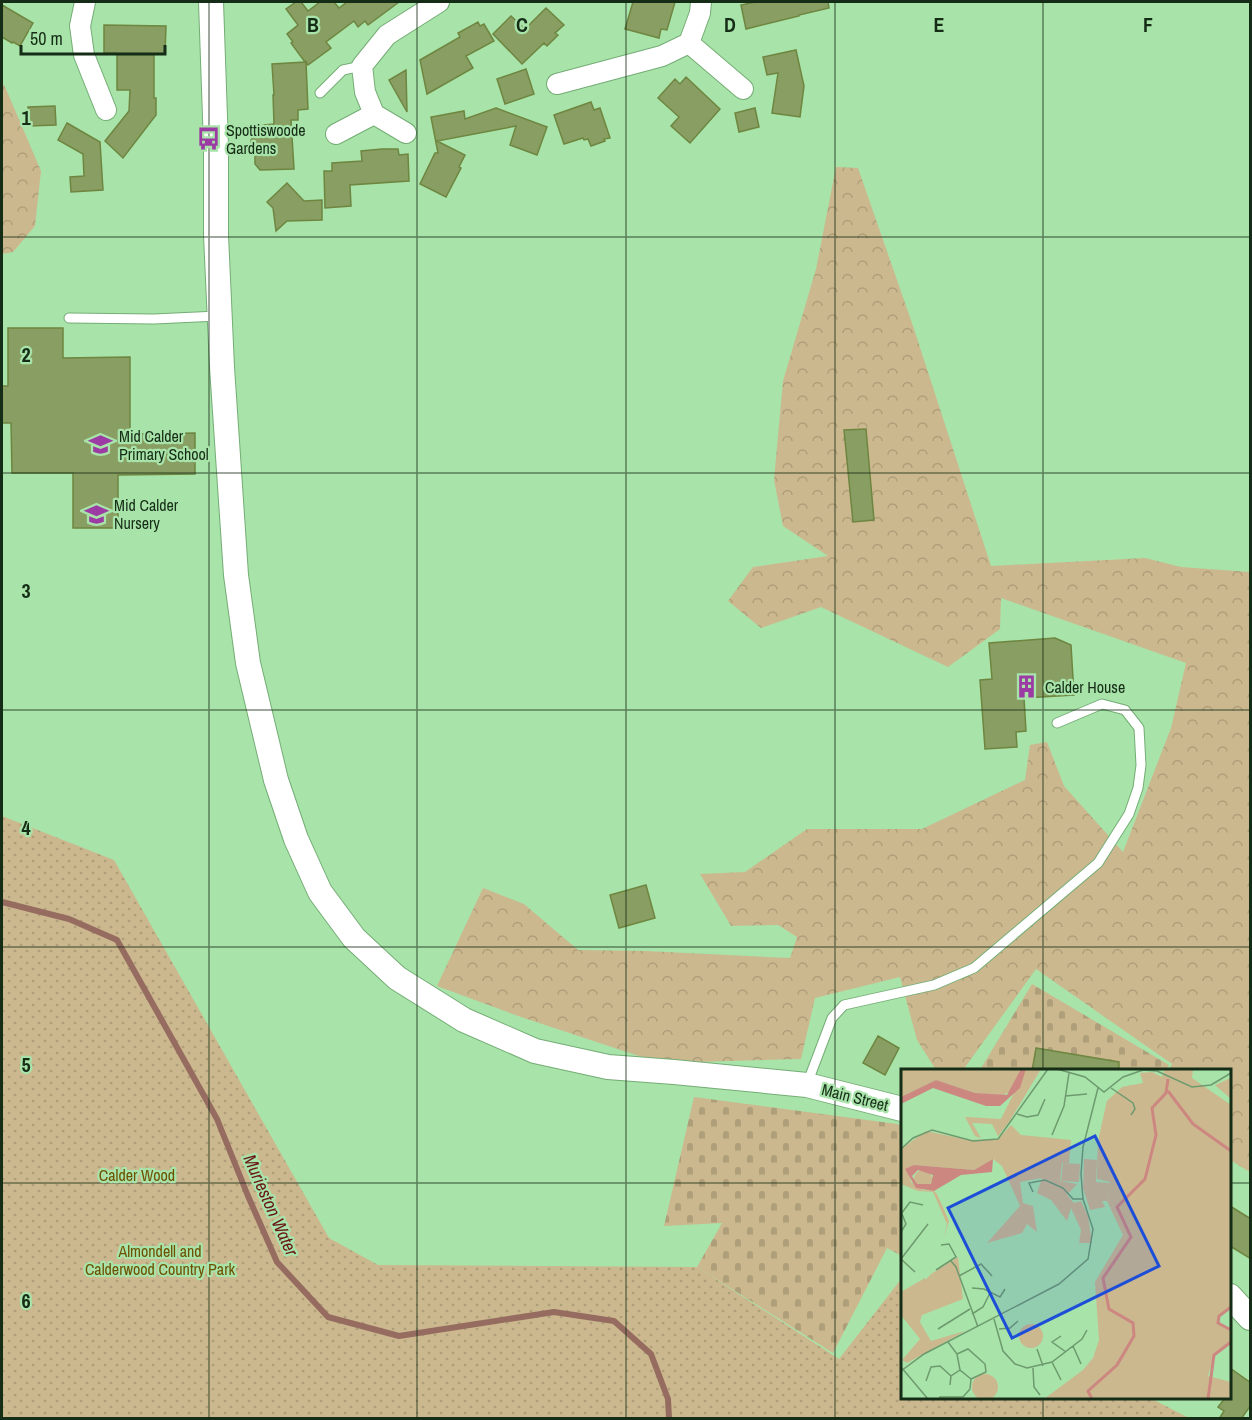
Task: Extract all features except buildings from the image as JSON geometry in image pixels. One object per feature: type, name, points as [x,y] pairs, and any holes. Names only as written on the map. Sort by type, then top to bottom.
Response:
[{"type":"street","points":[[85,2],[80,26],[84,55],[106,110]]},
{"type":"street","name":"Main Street","points":[[211,2],[216,146],[216,235],[236,575],[248,663],[276,780],[296,839],[320,892],[354,938],[397,978],[464,1020],[535,1051],[608,1067],[807,1085],[901,1108]]},
{"type":"street","points":[[557,84],[587,67],[662,56],[689,43],[700,13],[701,2]]},
{"type":"street","points":[[406,133],[374,114],[364,92],[362,66],[387,35],[433,3]]},
{"type":"street","points":[[689,43],[743,89]]},
{"type":"street","points":[[336,134],[374,114]]},
{"type":"street","points":[[1231,1297],[1251,1318]]},
{"type":"lane","points":[[320,93],[343,70],[362,66]]},
{"type":"lane","points":[[69,318],[154,319],[220,316]]},
{"type":"lane","points":[[807,1085],[832,1018],[844,1005],[934,985],[974,968],[1098,863],[1128,814],[1138,788],[1141,765],[1139,728],[1125,710],[1102,704],[1057,723]]},
{"type":"green space","points":[[2,82],[41,171],[35,226],[13,252],[2,254]]},
{"type":"green space","points":[[836,167],[858,168],[913,326],[991,566],[1145,558],[1181,567],[1250,572],[1250,1172],[1231,1161],[1231,1069],[1170,1069],[1172,1064],[1036,969],[964,1069],[935,1069],[917,1040],[900,977],[815,998],[801,1059],[660,1063],[521,1017],[437,986],[483,888],[524,904],[578,950],[790,958],[797,937],[778,925],[731,926],[700,874],[745,872],[807,829],[922,829],[1025,780],[1030,745],[1047,742],[1064,786],[1123,852],[1171,728],[1186,663],[1001,598],[1000,629],[948,667],[821,607],[761,628],[728,601],[753,567],[828,556],[783,526],[774,480],[783,381],[816,269]]},
{"type":"green space","name":"Almondell and Calderwood Country Park","points":[[2,816],[114,860],[329,1238],[378,1265],[697,1267],[839,1359],[901,1279],[901,1399],[1152,1399],[1189,1418],[2,1418]]},
{"type":"green space","points":[[1032,984],[1169,1065],[1167,1069],[981,1069]]},
{"type":"green space","points":[[694,1097],[901,1126],[901,1255],[887,1248],[833,1353],[697,1267],[722,1223],[664,1226]]},
{"type":"waterway","name":"Murieston Water","points":[[2,902],[69,919],[117,940],[217,1119],[277,1262],[328,1317],[399,1336],[554,1312],[614,1321],[651,1354],[668,1399],[669,1418]]},
{"type":"place","name":"Spottiswoode Gardens","points":[[208,139]]},
{"type":"place","name":"Mid Calder Primary School","points":[[101,445]]},
{"type":"place","name":"Mid Calder Nursery","points":[[96,514]]},
{"type":"place","name":"Calder House","points":[[1027,687]]},
{"type":"park label","name":"Calder Wood","points":[[137,1175]]}]
